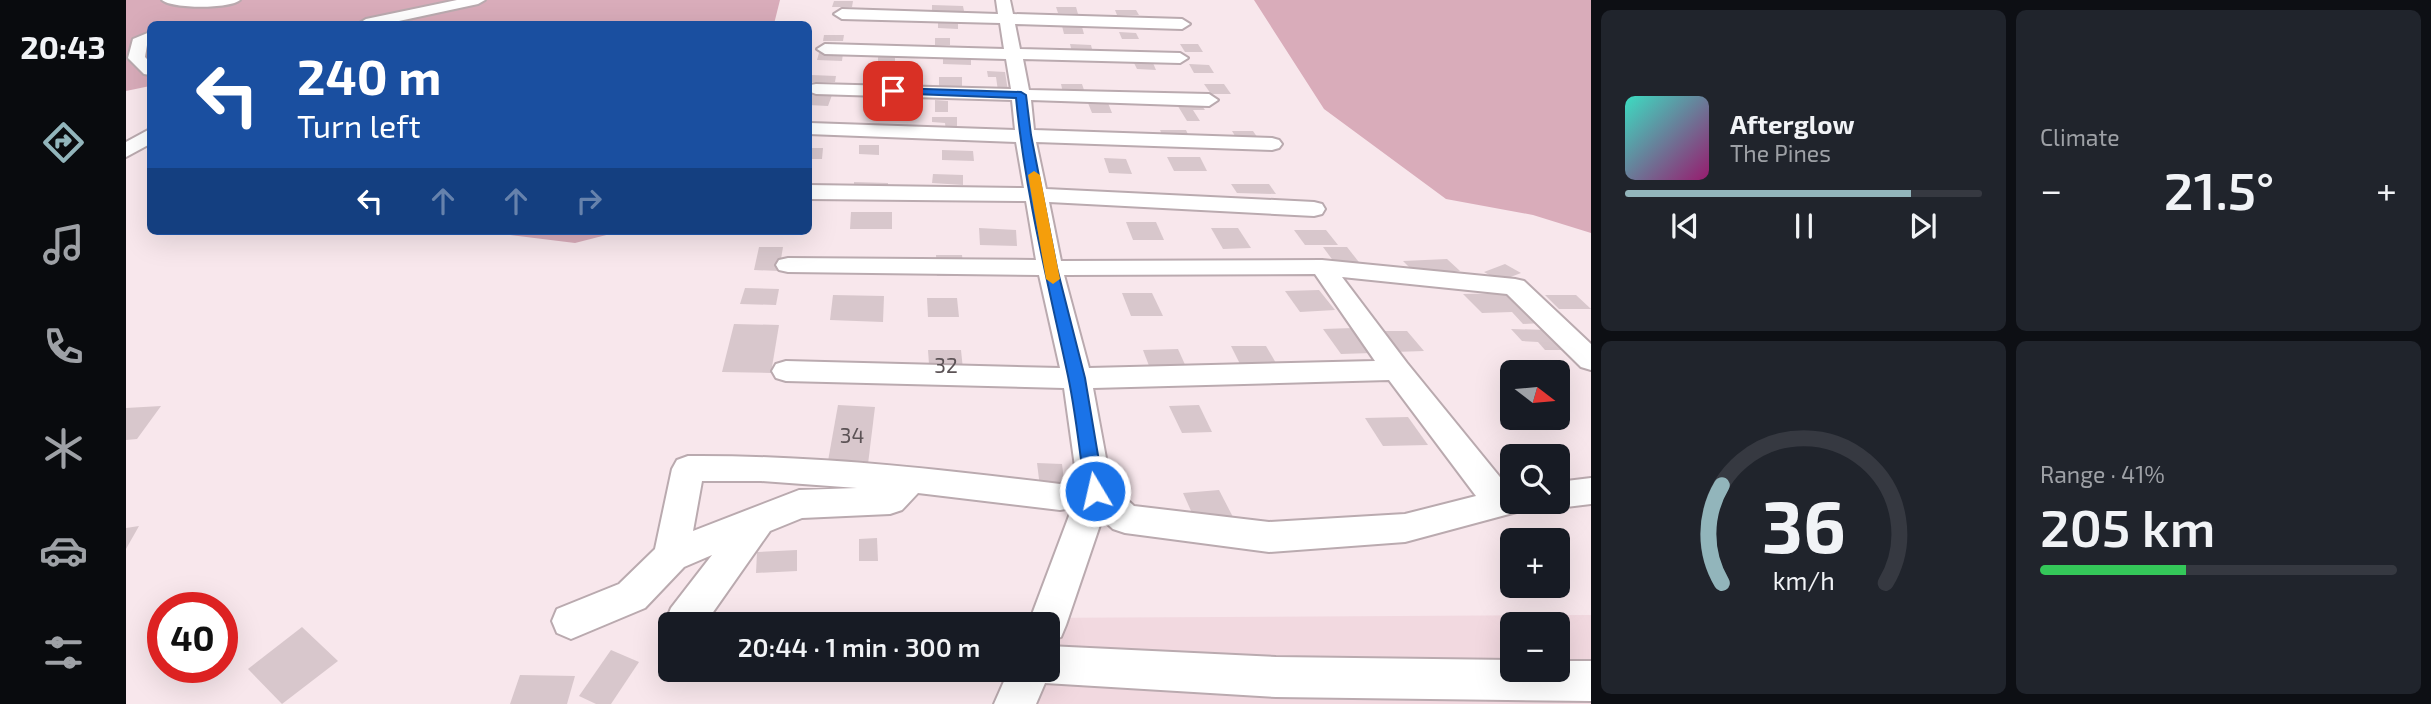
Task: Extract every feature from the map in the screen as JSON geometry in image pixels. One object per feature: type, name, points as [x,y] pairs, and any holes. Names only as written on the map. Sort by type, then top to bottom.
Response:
[{"type":"street","points":[[169,0],[233,0]]},
{"type":"street","points":[[380,21],[478,0]]},
{"type":"street","points":[[171,18],[211,2]]},
{"type":"street","points":[[1006,9],[1025,135],[1050,268],[1077,378],[1095,491],[1052,612]]},
{"type":"street","points":[[842,14],[1006,9],[1182,24]]},
{"type":"street","points":[[146,74],[135,58],[139,42],[147,38]]},
{"type":"street","points":[[825,49],[1180,58]]},
{"type":"street","points":[[816,89],[1209,100]]},
{"type":"street","points":[[812,129],[1272,144]]},
{"type":"street","points":[[126,151],[147,137]]},
{"type":"street","points":[[812,192],[1038,195],[1314,209]]},
{"type":"street","points":[[788,265],[1322,267],[1515,286],[1591,359]]},
{"type":"street","points":[[1322,267],[1397,370],[1500,494]]},
{"type":"street","points":[[786,371],[1077,378],[1397,370]]},
{"type":"street","points":[[671,556],[688,469],[761,468],[911,479],[1060,497],[1095,491]]},
{"type":"street","points":[[572,621],[632,596],[671,556],[799,504],[890,500],[911,479]]},
{"type":"street","points":[[1095,491],[1125,519],[1269,537],[1405,528],[1500,503]]},
{"type":"street","points":[[1570,494],[1591,491]]},
{"type":"street","points":[[691,612],[758,520]]},
{"type":"street","points":[[1060,666],[1276,677],[1591,681]]},
{"type":"street","points":[[1015,704],[1025,682]]},
{"type":"shaded area","points":[[126,0],[780,0],[775,21],[147,21],[147,87],[126,91]]},
{"type":"shaded area","points":[[1254,0],[1591,0],[1591,233],[1533,215],[1446,199],[1324,109]]},
{"type":"shaded area","points":[[511,235],[606,235],[575,243]]},
{"type":"shaded area","points":[[1500,615],[1500,682],[1570,682],[1570,615],[1591,615],[1591,704],[1014,704],[1036,682],[1060,682],[1060,618]]},
{"type":"building","points":[[834,1],[853,1],[852,7],[832,7]]},
{"type":"building","points":[[932,5],[963,6],[964,11],[932,13]]},
{"type":"building","points":[[1056,7],[1076,7],[1078,14],[1058,13]]},
{"type":"building","points":[[1115,10],[1136,10],[1139,15],[1117,15]]},
{"type":"building","points":[[938,21],[958,22],[958,29],[938,28]]},
{"type":"building","points":[[1062,26],[1082,27],[1084,34],[1064,34]]},
{"type":"building","points":[[1119,32],[1136,33],[1139,39],[1122,39]]},
{"type":"building","points":[[824,35],[844,35],[843,41],[823,41]]},
{"type":"building","points":[[935,38],[950,38],[950,45],[935,45]]},
{"type":"building","points":[[1070,44],[1091,45],[1093,53],[1072,52]]},
{"type":"building","points":[[1180,44],[1198,44],[1203,52],[1185,52]]},
{"type":"building","points":[[819,53],[843,53],[842,61],[817,60]]},
{"type":"building","points":[[878,56],[895,56],[895,65],[878,65]]},
{"type":"building","points":[[943,56],[971,57],[971,65],[943,64]]},
{"type":"building","points":[[1134,63],[1153,63],[1156,70],[1137,69]]},
{"type":"building","points":[[1189,64],[1209,65],[1214,73],[1194,73]]},
{"type":"building","points":[[987,71],[1005,72],[1008,91],[998,91],[996,77],[988,77]]},
{"type":"building","points":[[812,75],[836,76],[835,82],[812,82]]},
{"type":"building","points":[[877,75],[891,76],[891,85],[876,85]]},
{"type":"building","points":[[939,77],[962,77],[962,88],[939,87]]},
{"type":"building","points":[[1061,84],[1082,84],[1085,93],[1063,93]]},
{"type":"building","points":[[1204,84],[1224,84],[1231,94],[1211,94]]},
{"type":"building","points":[[812,93],[832,95],[828,106],[812,105]]},
{"type":"building","points":[[935,100],[948,101],[948,112],[935,112]]},
{"type":"building","points":[[1088,103],[1108,103],[1112,113],[1092,113]]},
{"type":"building","points":[[1176,103],[1200,103],[1205,110],[1193,110],[1200,121],[1187,121]]},
{"type":"building","points":[[932,117],[957,117],[957,131],[946,131],[945,123],[932,122]]},
{"type":"building","points":[[1160,130],[1186,130],[1192,143],[1165,142]]},
{"type":"building","points":[[1232,131],[1253,131],[1262,144],[1240,144]]},
{"type":"building","points":[[859,145],[879,145],[879,155],[859,154]]},
{"type":"building","points":[[812,148],[823,148],[822,159],[812,159]]},
{"type":"building","points":[[942,150],[973,151],[974,161],[942,160]]},
{"type":"building","points":[[1167,157],[1200,157],[1207,171],[1174,171]]},
{"type":"building","points":[[1104,158],[1126,159],[1132,174],[1109,173]]},
{"type":"building","points":[[933,174],[963,175],[963,185],[932,183]]},
{"type":"building","points":[[854,182],[888,183],[888,196],[854,196]]},
{"type":"building","points":[[1231,184],[1269,184],[1276,194],[1237,193]]},
{"type":"building","points":[[851,212],[892,212],[892,229],[850,229]]},
{"type":"building","points":[[1126,222],[1156,222],[1164,240],[1133,240]]},
{"type":"building","points":[[979,228],[1016,230],[1017,246],[980,245]]},
{"type":"building","points":[[1211,228],[1238,228],[1251,248],[1223,249]]},
{"type":"building","points":[[1294,230],[1326,230],[1338,245],[1305,245]]},
{"type":"building","points":[[759,247],[783,247],[779,271],[754,270]]},
{"type":"building","points":[[1323,247],[1347,247],[1362,266],[1337,266]]},
{"type":"building","points":[[936,255],[962,255],[964,276],[937,276]]},
{"type":"building","points":[[1447,259],[1460,271],[1415,273],[1403,261]]},
{"type":"building","points":[[1505,264],[1521,273],[1500,281],[1484,272]]},
{"type":"building","points":[[745,288],[779,289],[776,305],[740,304]]},
{"type":"building","points":[[1319,290],[1335,310],[1300,312],[1285,291]]},
{"type":"building","points":[[1122,293],[1152,293],[1163,316],[1131,316]]},
{"type":"building","points":[[1511,293],[1542,323],[1523,324],[1512,312],[1482,313],[1463,294]]},
{"type":"building","points":[[833,295],[884,296],[883,322],[830,320]]},
{"type":"building","points":[[1545,295],[1576,295],[1591,309],[1559,309]]},
{"type":"building","points":[[927,298],[957,298],[959,317],[928,317]]},
{"type":"building","points":[[734,324],[779,325],[771,373],[722,372]]},
{"type":"building","points":[[1353,328],[1372,353],[1341,354],[1323,329]]},
{"type":"building","points":[[1511,329],[1548,330],[1565,350],[1545,350],[1538,342],[1522,341]]},
{"type":"building","points":[[1378,331],[1407,331],[1424,351],[1394,352]]},
{"type":"building","points":[[1231,346],[1266,346],[1287,382],[1249,382]]},
{"type":"building","points":[[1178,349],[1191,378],[1154,379],[1143,350]]},
{"type":"building","points":[[928,350],[961,350],[964,379],[930,379]]},
{"type":"building","points":[[838,405],[875,407],[868,464],[828,461]]},
{"type":"building","points":[[1199,405],[1212,432],[1182,433],[1169,406]]},
{"type":"building","points":[[161,406],[137,439],[126,440],[126,408]]},
{"type":"building","points":[[1408,417],[1428,445],[1383,446],[1365,418]]},
{"type":"building","points":[[1037,463],[1062,464],[1065,489],[1040,487]]},
{"type":"building","points":[[1219,490],[1234,519],[1196,522],[1183,493]]},
{"type":"building","points":[[139,526],[126,549],[126,528]]},
{"type":"building","points":[[877,538],[878,561],[859,561],[859,539]]},
{"type":"building","points":[[797,550],[797,571],[756,573],[757,552]]},
{"type":"building","points":[[302,627],[338,661],[282,704],[248,669]]},
{"type":"building","points":[[611,650],[639,662],[611,704],[596,704],[579,696]]},
{"type":"building","points":[[520,675],[575,676],[567,704],[510,704]]},
{"type":"slow traffic","points":[[1034,175],[1053,279]]},
{"type":"route","points":[[893,91],[1021,95],[1025,135],[1050,268],[1077,378],[1095,491]]}]
